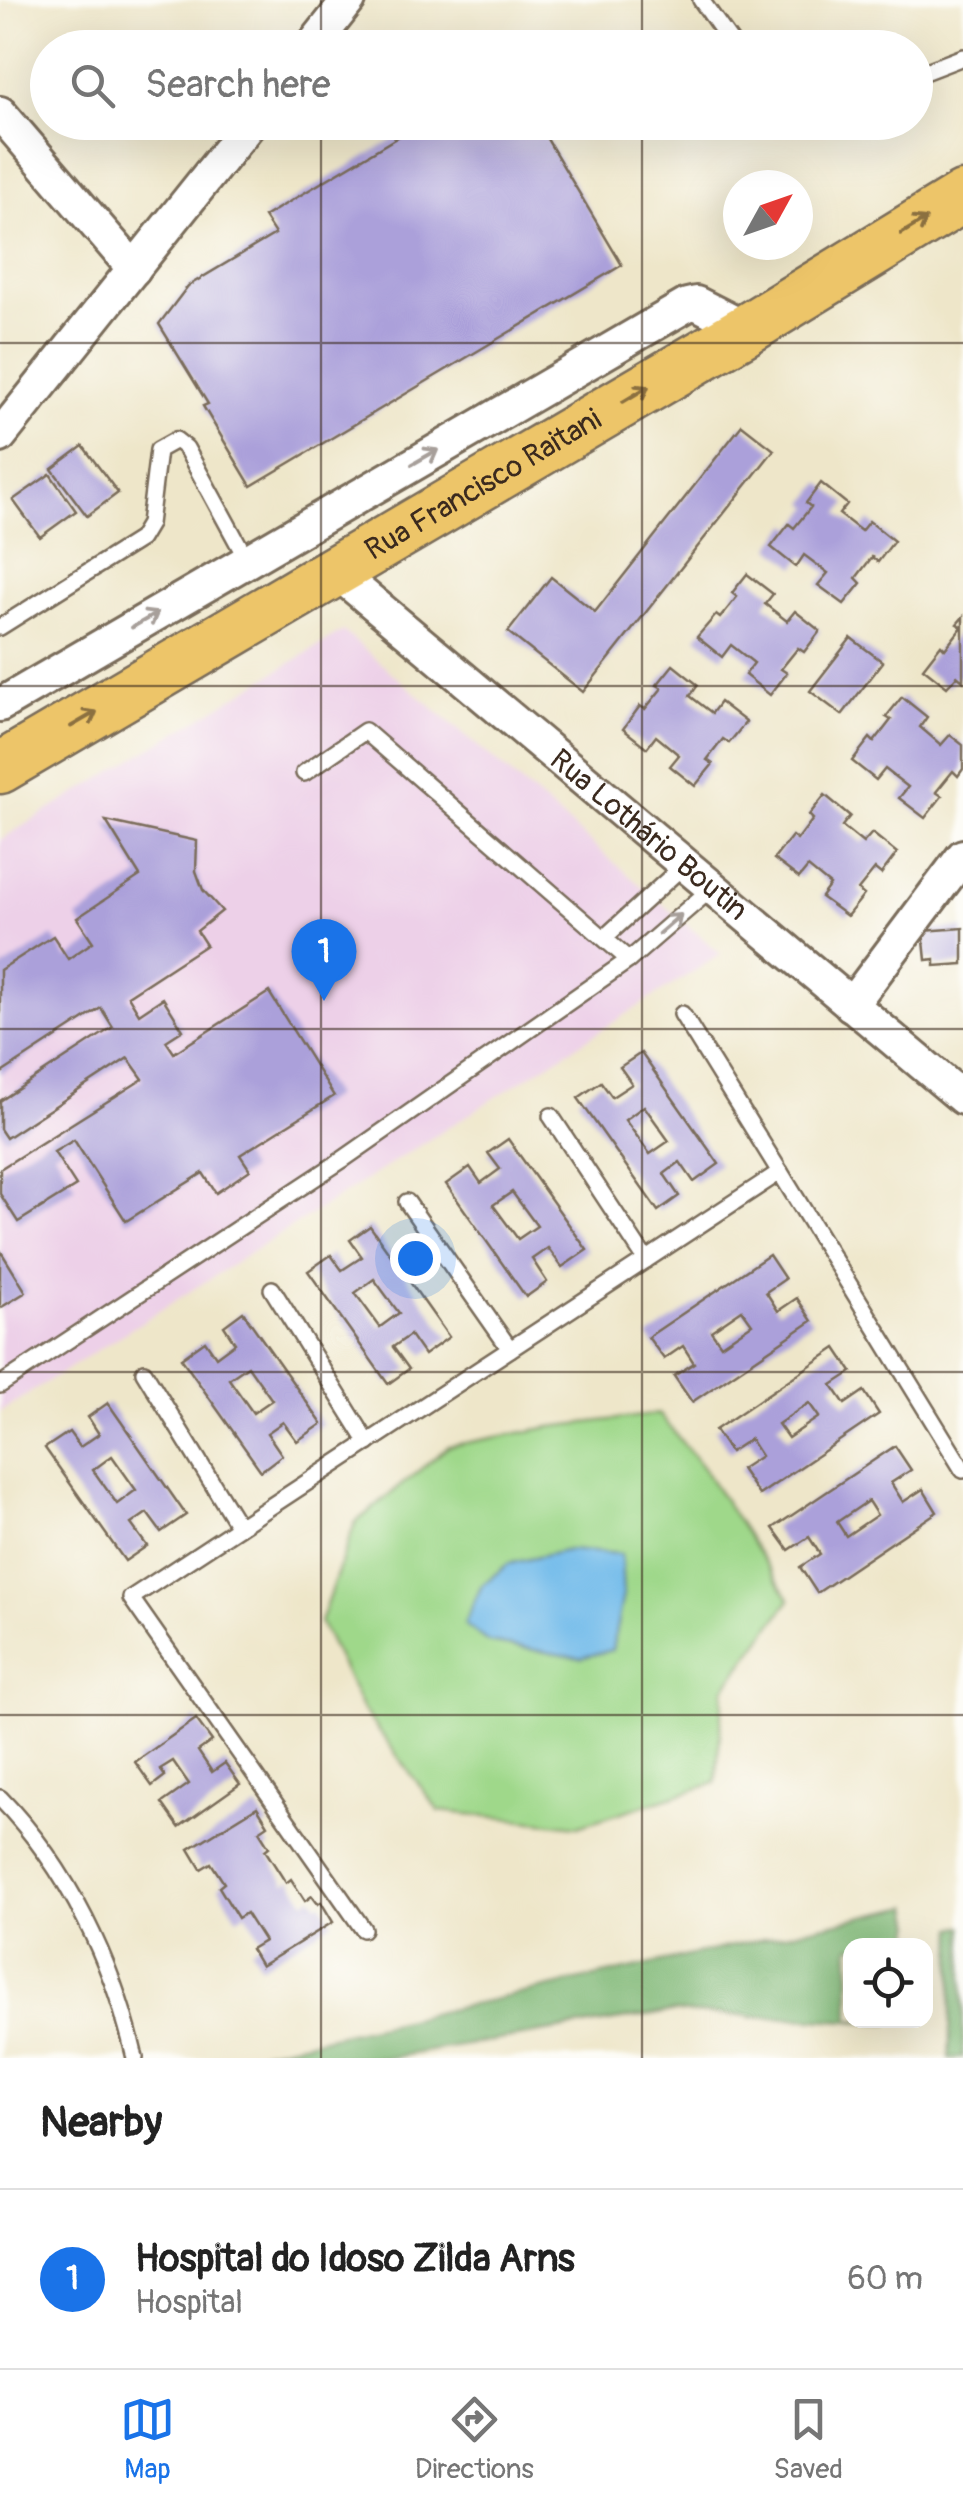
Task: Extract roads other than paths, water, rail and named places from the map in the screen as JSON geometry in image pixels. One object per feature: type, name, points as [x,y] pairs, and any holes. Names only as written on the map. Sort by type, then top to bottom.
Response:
[{"type":"main road","name":"Rua Francisco Raitani","points":[[0,768],[963,197]]},
{"type":"street","points":[[325,30],[349,0]]},
{"type":"street","points":[[0,114],[134,270]]},
{"type":"street","points":[[0,436],[237,140]]},
{"type":"street","points":[[0,705],[687,305],[696,303],[747,328]]},
{"type":"street","name":"Rua Lothário Boutin","points":[[335,571],[963,1098]]},
{"type":"street","points":[[851,1006],[963,856]]},
{"type":"lane","points":[[701,0],[722,30]]},
{"type":"lane","points":[[933,68],[963,57]]},
{"type":"lane","points":[[0,627],[140,538],[150,524],[158,450],[176,440],[186,448],[247,560]]},
{"type":"lane","points":[[304,773],[365,731],[629,960]]},
{"type":"lane","points":[[604,938],[684,866]]},
{"type":"lane","points":[[0,1386],[342,1160],[629,960],[710,889]]},
{"type":"lane","points":[[682,1014],[963,1470]]},
{"type":"lane","points":[[551,1116],[646,1260]]},
{"type":"lane","points":[[363,1929],[131,1598],[780,1172]]},
{"type":"lane","points":[[408,1202],[510,1349]]},
{"type":"lane","points":[[272,1289],[368,1442]]},
{"type":"lane","points":[[144,1372],[240,1527]]},
{"type":"lane","points":[[0,1798],[48,1856],[82,1911],[108,1970],[135,2058]]},
{"type":"water","points":[[568,1550],[621,1554],[623,1595],[612,1650],[580,1658],[489,1642],[464,1624],[482,1585],[508,1564]]},
{"type":"place","name":"Hospital do Idoso Zilda Arns","points":[[324,1001]]}]
